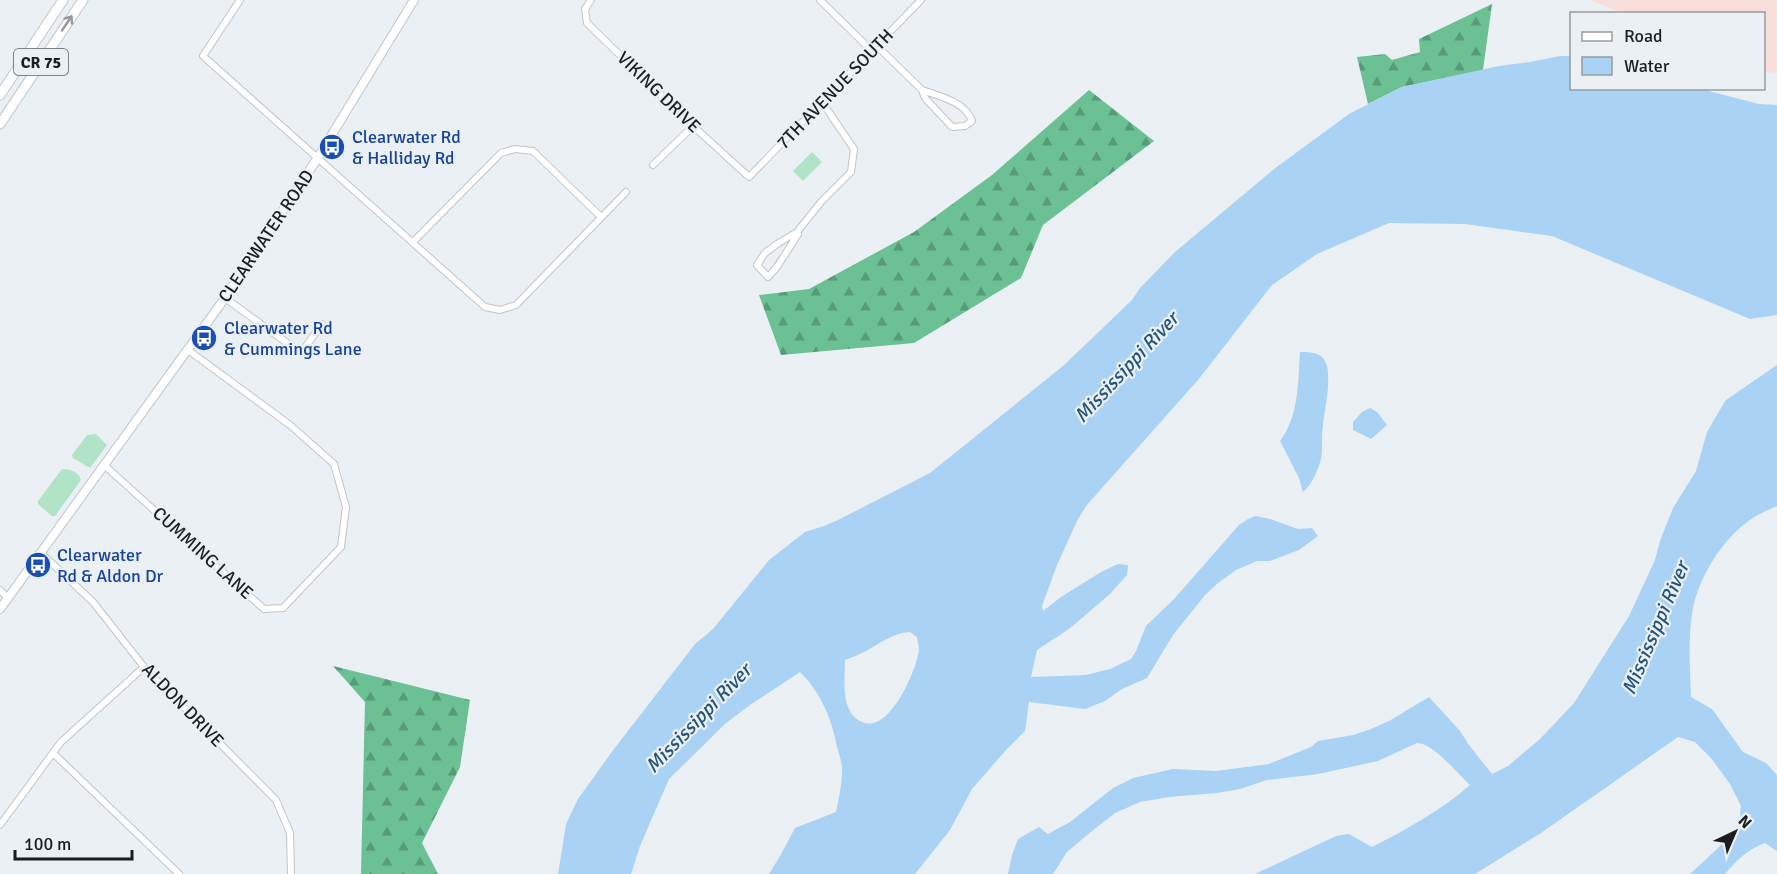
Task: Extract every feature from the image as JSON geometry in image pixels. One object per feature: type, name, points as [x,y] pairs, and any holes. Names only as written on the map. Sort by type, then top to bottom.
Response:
[{"type":"main road","name":"CR 75","points":[[0,95],[63,0]]},
{"type":"main road","name":"CR 75","points":[[0,124],[83,0]]},
{"type":"street","points":[[240,0],[203,56],[485,307],[500,310],[516,305],[626,192]]},
{"type":"street","name":"CLEARWATER ROAD","points":[[0,609],[225,298],[317,159],[414,0]]},
{"type":"street","name":"VIKING DRIVE","points":[[591,0],[585,9],[587,23],[749,177]]},
{"type":"street","points":[[820,0],[922,90],[943,97],[957,105],[969,114],[972,121],[962,127],[952,127],[925,98],[922,90]]},
{"type":"street","name":"7TH AVENUE SOUTH","points":[[749,177],[921,0]]},
{"type":"street","points":[[797,232],[798,234],[777,267],[768,277],[757,265],[765,253],[797,232],[821,202],[851,172],[854,149],[822,102]]},
{"type":"street","points":[[653,165],[693,126]]},
{"type":"street","points":[[413,242],[501,153],[515,148],[533,151],[601,217]]},
{"type":"street","points":[[225,298],[300,353],[322,324]]},
{"type":"street","name":"CUMMING LANE","points":[[104,465],[264,609],[283,608],[341,548],[346,507],[334,464],[290,425],[188,350]]},
{"type":"street","name":"ALDON DRIVE","points":[[40,552],[93,602],[144,667],[276,800],[290,833],[291,874]]},
{"type":"street","points":[[0,590],[8,598]]},
{"type":"street","points":[[0,825],[61,742],[144,667]]},
{"type":"street","points":[[53,753],[179,874]]},
{"type":"shaded area","points":[[1590,0],[1777,0],[1777,73],[1765,72],[1765,12],[1620,12]]},
{"type":"green space","points":[[1492,4],[1483,70],[1402,87],[1368,104],[1357,57],[1385,54],[1392,60],[1420,52],[1419,39]]},
{"type":"green space","points":[[1089,90],[1154,141],[1043,225],[1021,278],[914,343],[781,355],[759,295],[809,289],[914,232],[992,175]]},
{"type":"green space","points":[[812,152],[822,162],[803,181],[793,171]]},
{"type":"green space","points":[[96,434],[107,445],[90,468],[73,458],[72,455],[87,435]]},
{"type":"green space","points":[[62,469],[74,472],[81,480],[55,516],[52,516],[38,504],[38,501]]},
{"type":"green space","points":[[333,666],[470,700],[460,767],[422,843],[438,874],[361,874],[365,702]]},
{"type":"water","name":"Mississippi River","points":[[1570,56],[1570,90],[1705,90],[1759,104],[1777,105],[1777,315],[1750,319],[1552,236],[1465,224],[1389,223],[1317,254],[1272,285],[1198,380],[1086,506],[1057,565],[1042,606],[1043,611],[1061,597],[1118,564],[1128,565],[1127,575],[1110,594],[1069,629],[1037,650],[1031,677],[1086,675],[1110,669],[1131,659],[1146,626],[1174,599],[1239,525],[1248,519],[1256,516],[1298,529],[1312,528],[1318,536],[1299,550],[1270,561],[1257,561],[1236,570],[1218,583],[1205,595],[1173,635],[1147,678],[1085,709],[1029,702],[1025,731],[972,789],[950,830],[915,874],[769,874],[795,828],[836,812],[840,791],[842,764],[832,726],[820,698],[800,672],[726,723],[669,779],[640,846],[631,874],[558,874],[566,824],[578,799],[695,644],[713,629],[769,560],[805,532],[838,520],[930,473],[1063,366],[1132,300],[1140,288],[1175,252],[1274,169],[1349,114],[1402,87],[1499,66]],"holes":[[[910,632],[917,637],[919,651],[905,689],[889,712],[880,720],[870,724],[857,719],[847,705],[844,686],[845,660],[897,634]]]},
{"type":"water","points":[[1300,352],[1315,353],[1322,357],[1328,371],[1321,459],[1314,477],[1303,492],[1299,478],[1280,441],[1294,410]]},
{"type":"water","name":"Mississippi River","points":[[1777,365],[1777,506],[1745,524],[1723,545],[1714,558],[1695,600],[1691,624],[1690,655],[1691,697],[1712,709],[1743,752],[1766,763],[1777,775],[1777,851],[1765,843],[1753,848],[1725,874],[1690,874],[1739,825],[1741,806],[1730,784],[1711,758],[1695,742],[1678,737],[1541,833],[1475,874],[1255,874],[1336,836],[1349,834],[1372,847],[1423,819],[1470,785],[1438,753],[1417,743],[1378,761],[1318,774],[1267,780],[1240,789],[1217,793],[1140,802],[1115,813],[1092,831],[1067,852],[1053,874],[1008,874],[1018,839],[1039,827],[1048,834],[1070,822],[1113,788],[1133,778],[1173,769],[1216,771],[1269,764],[1311,747],[1318,741],[1353,735],[1371,729],[1429,697],[1460,731],[1492,774],[1508,766],[1540,739],[1574,703],[1629,616],[1655,560],[1673,508],[1696,471],[1707,432],[1726,400]]},
{"type":"water","points":[[1370,408],[1377,412],[1387,425],[1371,439],[1353,430],[1353,422],[1362,412]]},
{"type":"place","name":"Clearwater Rd & Halliday Rd","points":[[332,147]]},
{"type":"place","name":"Clearwater Rd & Cummings Lane","points":[[204,338]]},
{"type":"place","name":"Clearwater Rd & Aldon Dr","points":[[38,565]]}]
